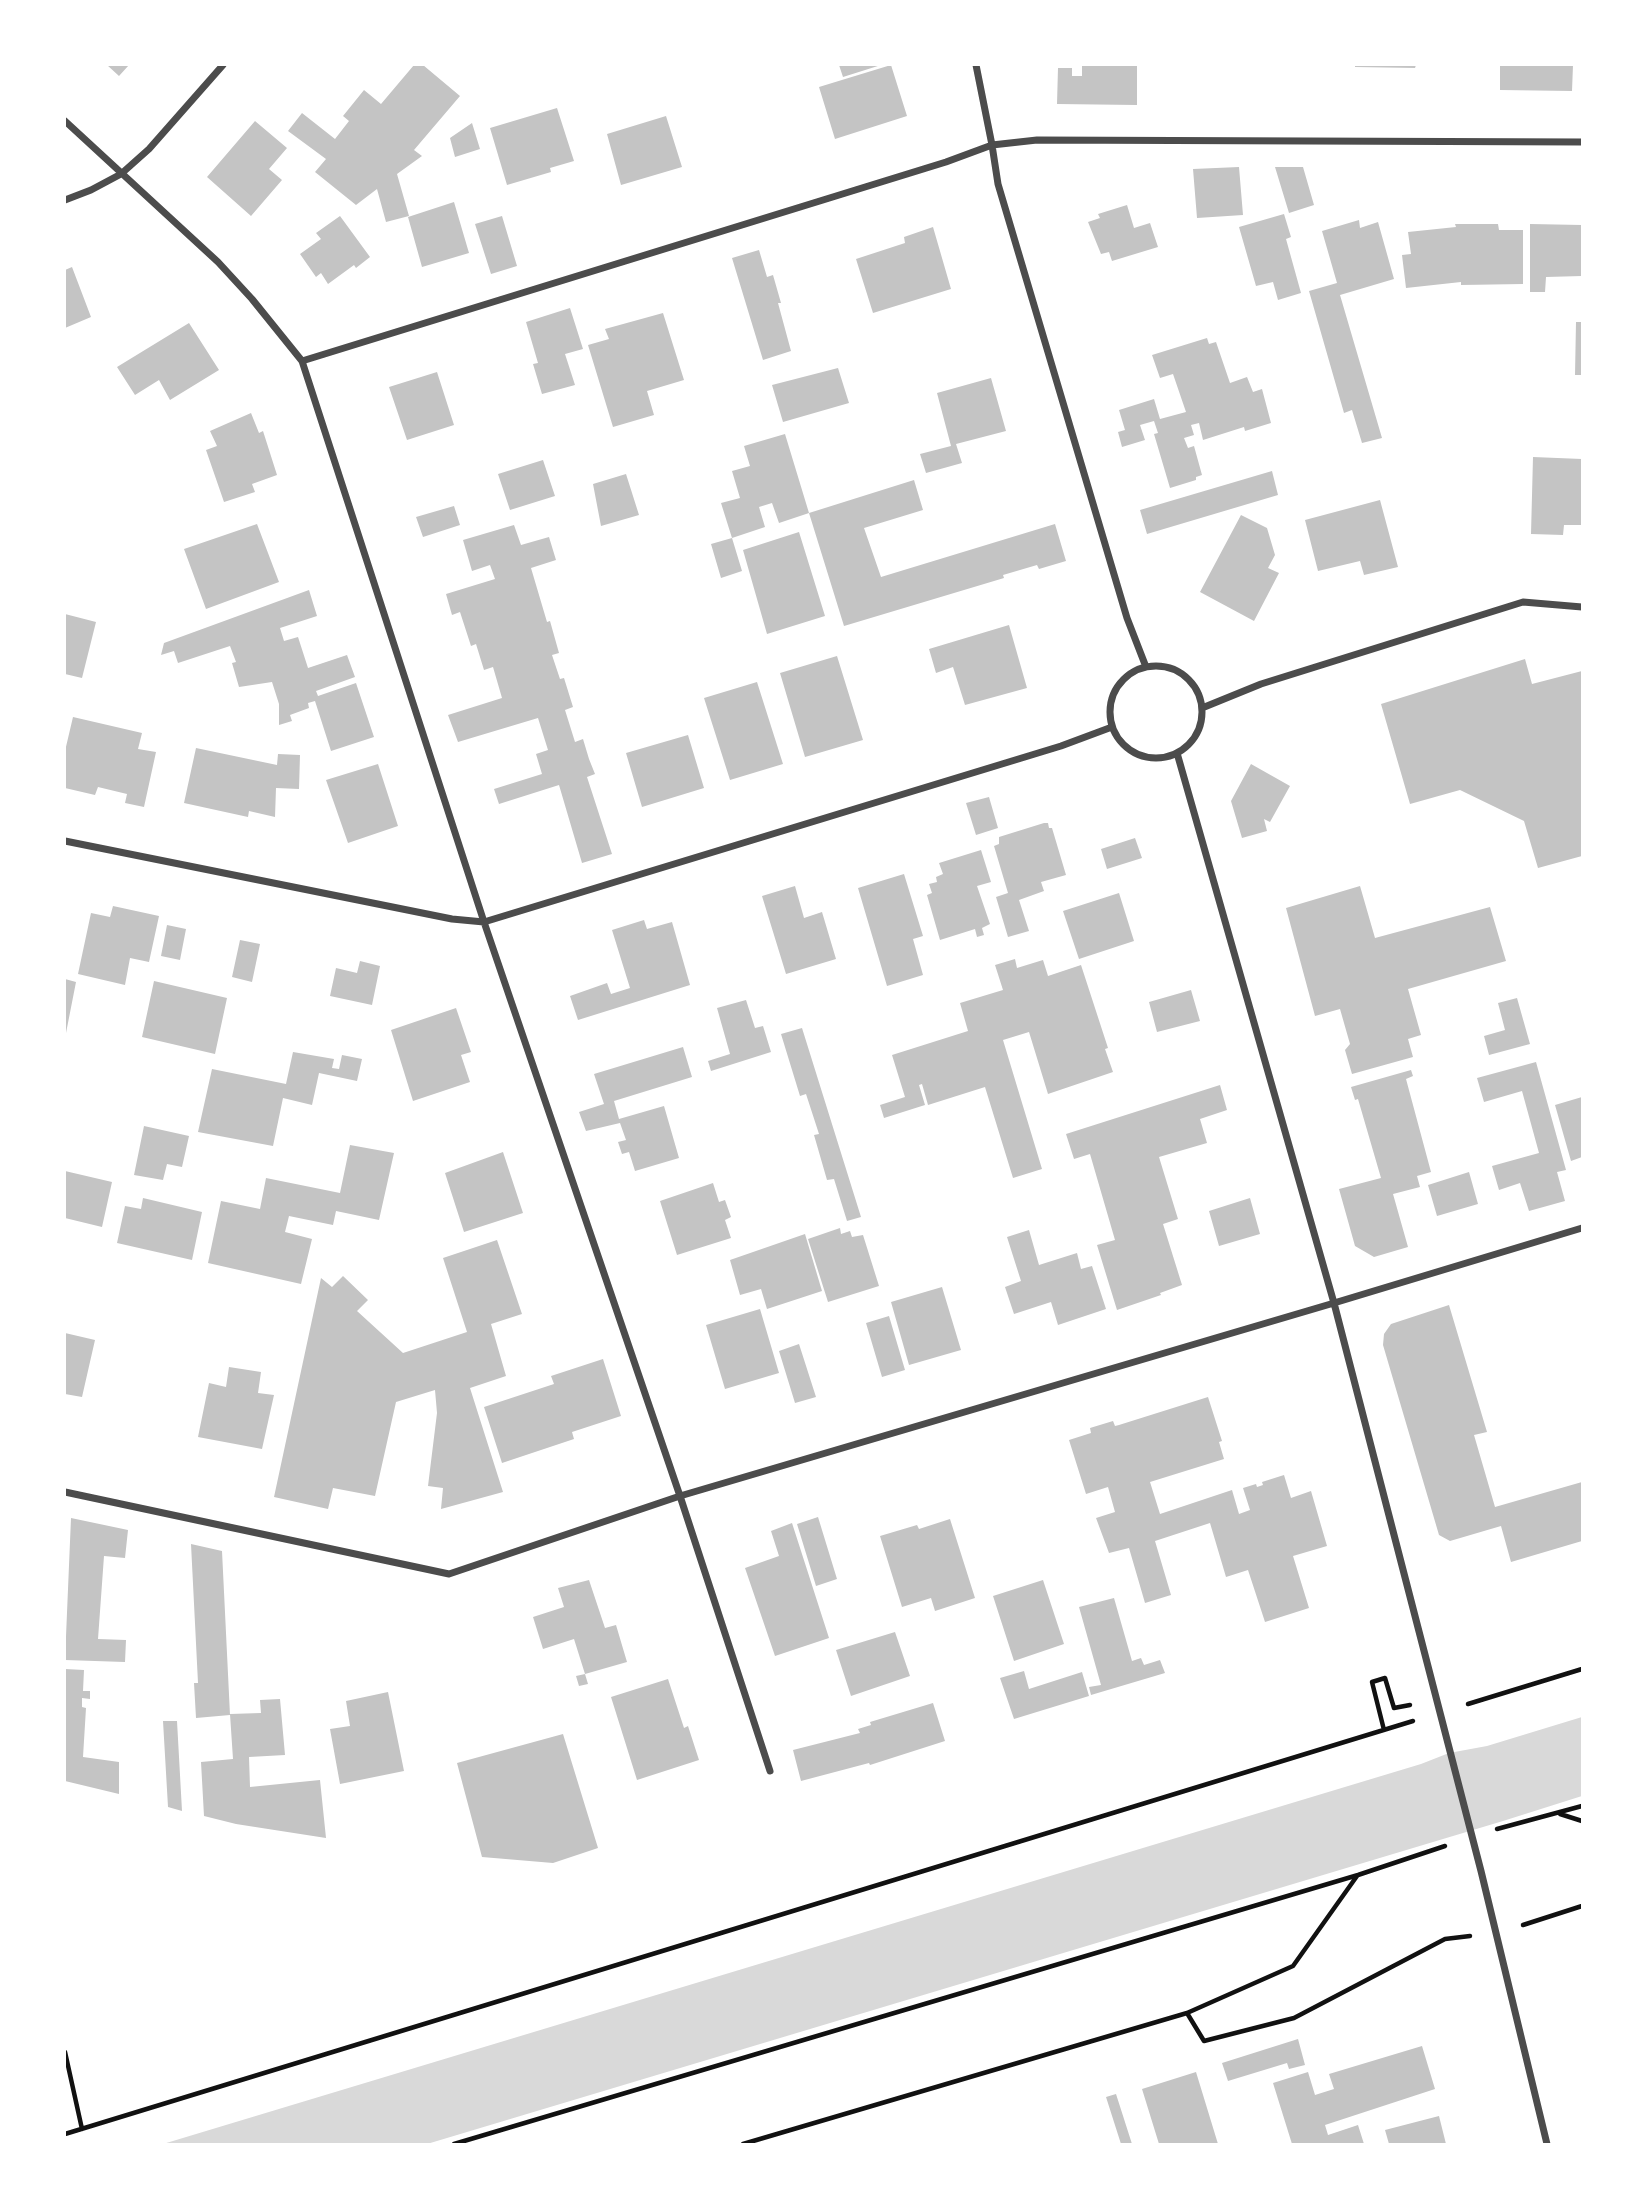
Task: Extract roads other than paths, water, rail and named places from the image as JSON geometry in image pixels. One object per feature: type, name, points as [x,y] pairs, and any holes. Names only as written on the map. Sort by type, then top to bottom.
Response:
[{"type":"street","points":[[65,200],[121,174],[149,149],[223,65]]},
{"type":"street","points":[[976,65],[998,184],[1127,618],[1146,667]]},
{"type":"street","points":[[65,121],[218,262],[302,361],[484,922],[680,1496],[770,1771]]},
{"type":"street","points":[[302,361],[946,162],[992,145],[1037,140],[1582,142]]},
{"type":"street","points":[[1202,708],[1261,684],[1523,602],[1582,607]]},
{"type":"street","points":[[1162,666],[1177,671],[1189,680],[1198,693],[1202,708],[1201,721],[1188,745],[1177,753],[1162,758],[1147,757],[1132,751],[1120,741],[1112,727],[1110,712],[1113,696],[1120,683],[1132,673],[1146,667],[1162,666]]},
{"type":"street","points":[[65,841],[452,919],[484,922],[1061,746],[1112,727]]},
{"type":"street","points":[[1177,753],[1334,1303],[1439,1704],[1547,2144]]},
{"type":"street","points":[[65,1492],[449,1574],[680,1496],[1582,1228]]}]
